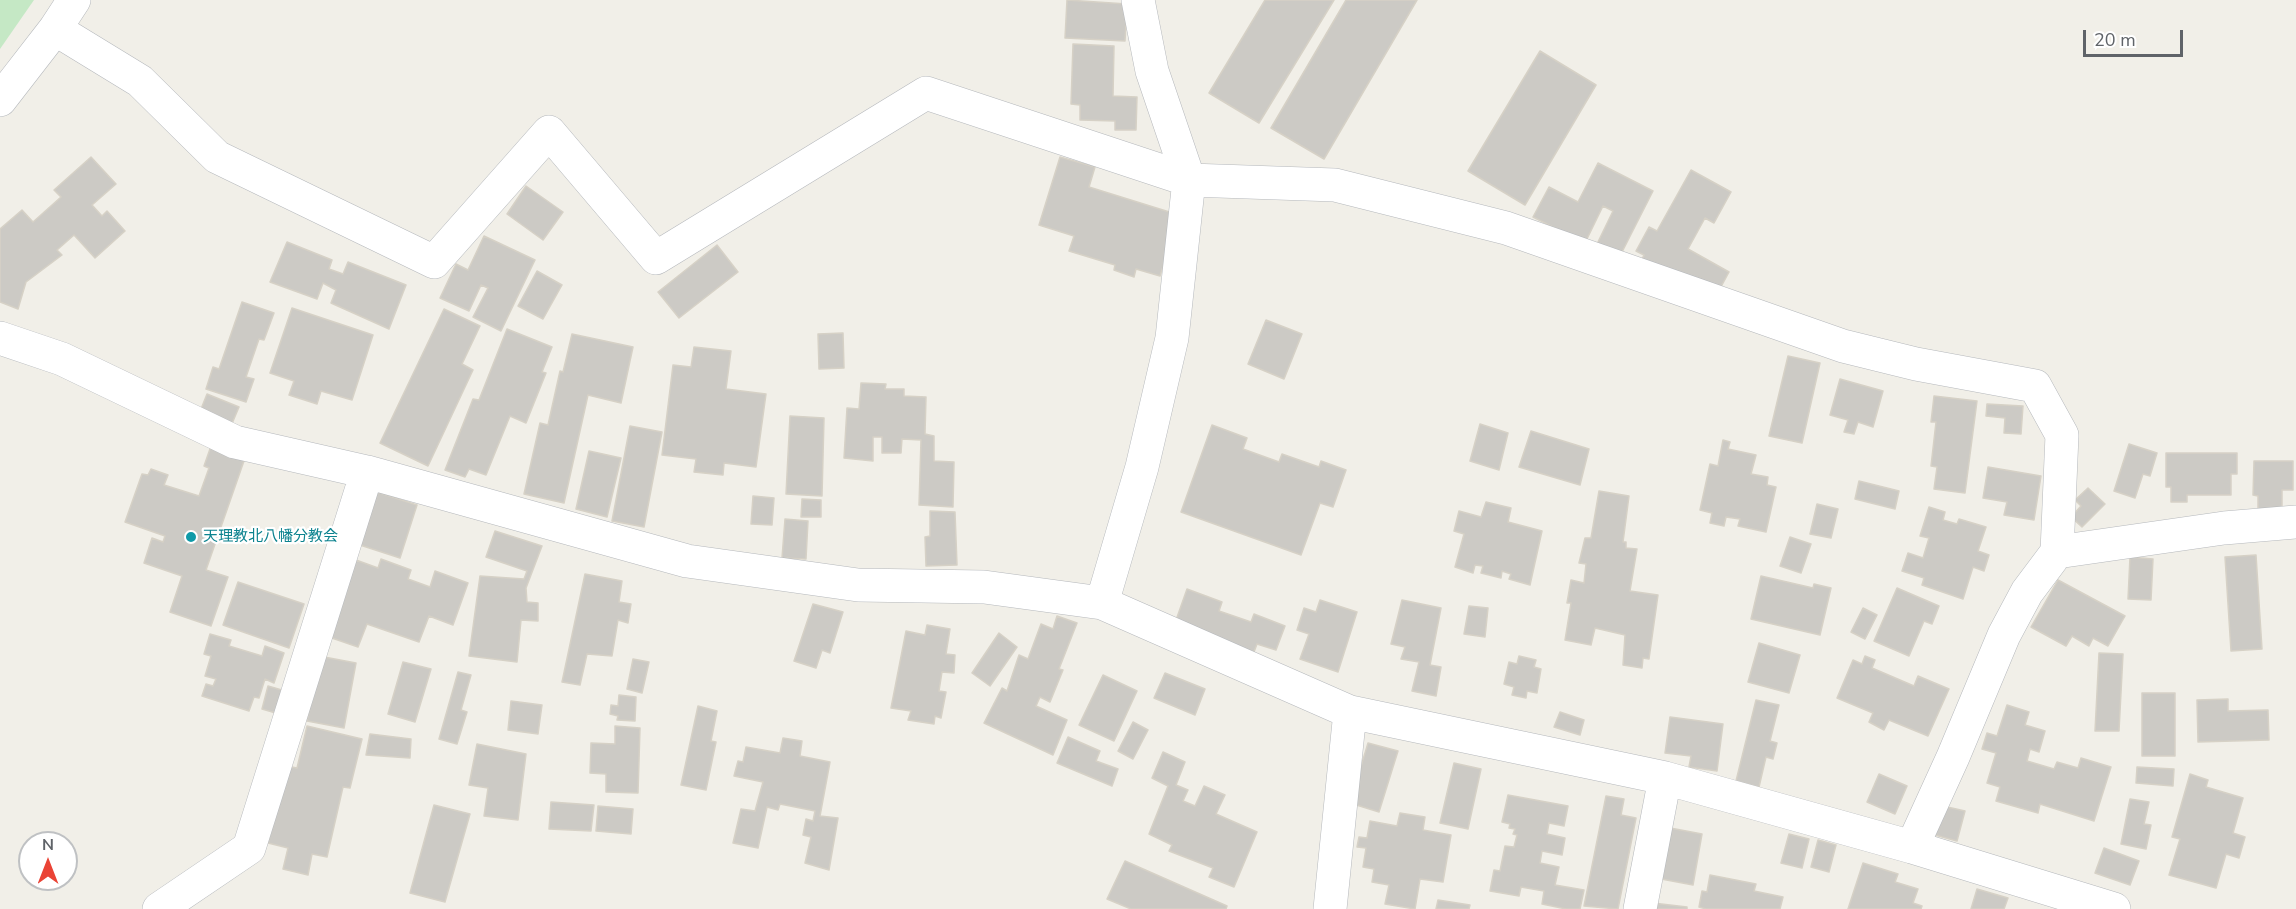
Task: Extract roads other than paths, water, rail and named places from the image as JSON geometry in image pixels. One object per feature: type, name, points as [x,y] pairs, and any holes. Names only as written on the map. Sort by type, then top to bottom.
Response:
[{"type":"street","points":[[0,100],[55,29],[74,0]]},
{"type":"street","points":[[1102,603],[1142,467],[1172,338],[1189,180],[1152,71],[1138,0]]},
{"type":"street","points":[[55,29],[140,81],[217,157],[434,262],[549,132],[656,258],[926,93],[1189,180],[1335,185],[1506,228],[1843,346],[1916,364],[2035,386],[2061,435],[2057,552],[2027,592],[2004,635],[1912,847]]},
{"type":"street","points":[[0,338],[62,359],[235,442],[367,472],[687,561],[858,585],[984,587],[1102,603],[1350,712],[1665,778],[1912,847],[2114,909]]},
{"type":"street","points":[[159,909],[249,848],[367,472]]},
{"type":"street","points":[[2057,552],[2224,528],[2296,522]]},
{"type":"street","points":[[1330,909],[1350,712]]},
{"type":"street","points":[[1640,909],[1665,778]]},
{"type":"place","name":"天理教北八幡分教会","points":[[191,537]]}]
